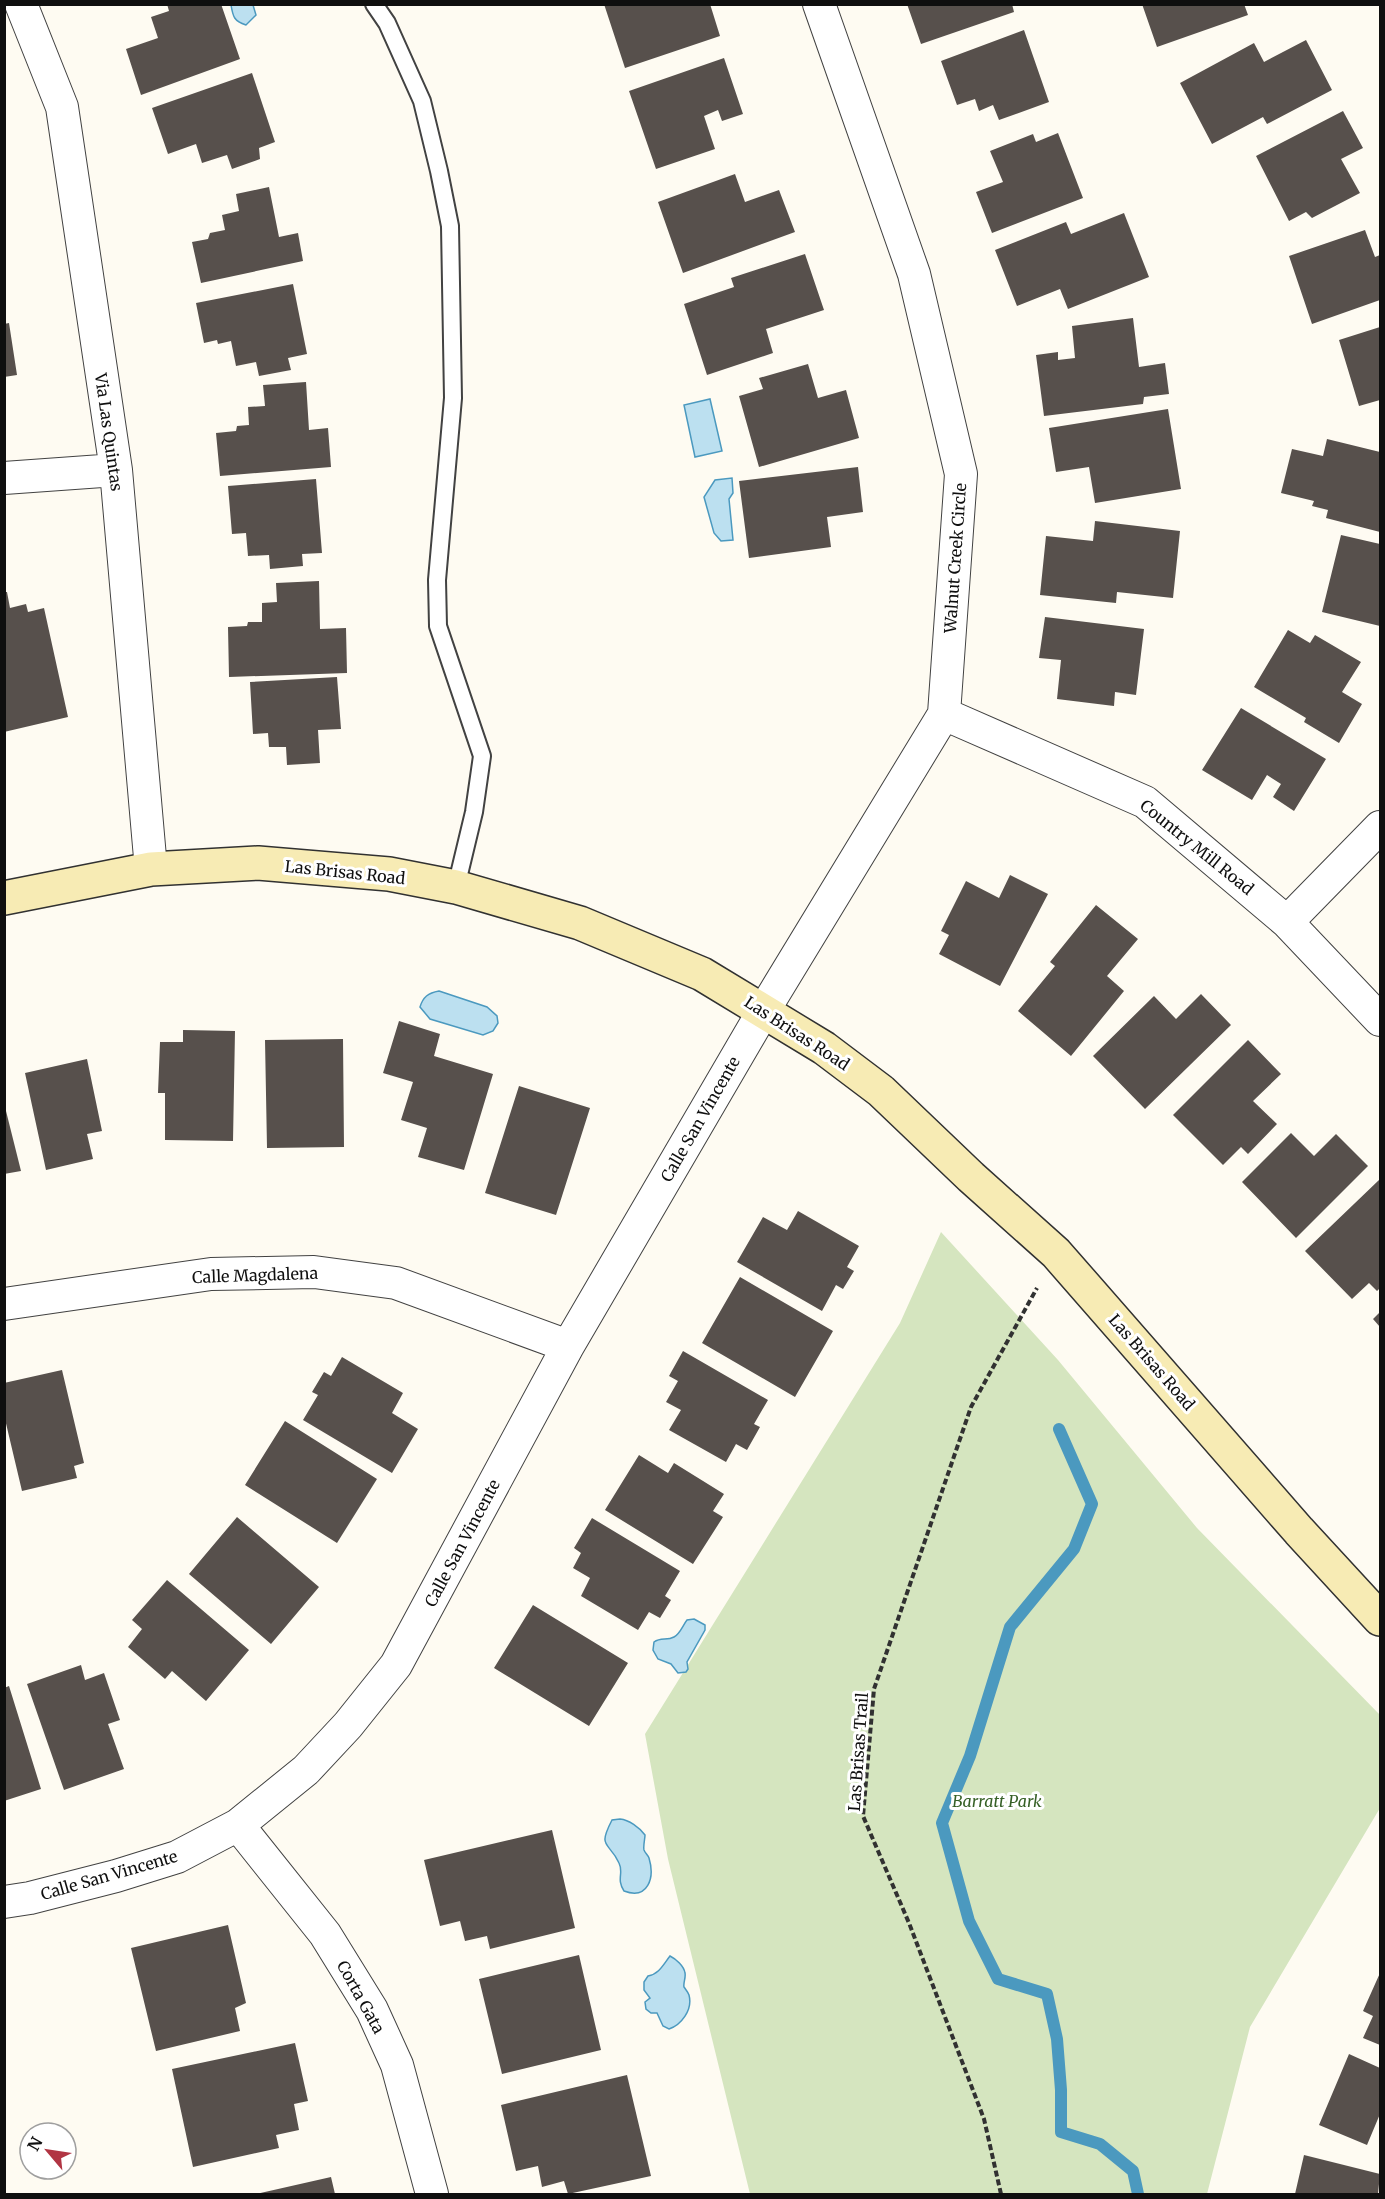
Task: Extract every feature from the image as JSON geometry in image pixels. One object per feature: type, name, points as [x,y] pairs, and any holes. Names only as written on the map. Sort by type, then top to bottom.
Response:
[{"type":"street","name":"Via Las Quintas","points":[[21,4],[62,107],[116,470],[151,869]]},
{"type":"street","name":"Walnut Creek Circle","points":[[764,1010],[944,714],[961,474],[914,274],[819,4]]},
{"type":"street","points":[[4,478],[116,470]]},
{"type":"street","name":"Country Mill Road","points":[[944,714],[1146,802],[1287,922],[1380,1020]]},
{"type":"street","points":[[1287,922],[1380,827]]},
{"type":"street","name":"Las Brisas Road","points":[[4,898],[151,869],[258,863],[389,874],[456,886],[580,923],[702,974],[824,1048],[881,1091],[971,1177],[1056,1253],[1299,1531],[1380,1619]]},
{"type":"street","name":"Calle San Vincente","points":[[4,1902],[30,1898],[105,1879],[177,1857],[238,1825],[306,1770],[348,1725],[396,1665],[568,1346],[764,1010]]},
{"type":"street","name":"Calle Magdalena","points":[[4,1304],[211,1274],[314,1272],[396,1283],[568,1346]]},
{"type":"street","name":"Corta Gata","points":[[238,1825],[325,1934],[372,2010],[397,2065],[432,2194]]},
{"type":"lane","points":[[374,4],[387,23],[422,101],[450,226],[453,398],[437,580],[438,626],[482,756],[474,812],[456,886]]},
{"type":"path","name":"Las Brisas Trail","points":[[1001,2194],[984,2119],[909,1923],[863,1816],[874,1689],[917,1561],[971,1407],[1056,1253]]},
{"type":"green space","name":"Barratt Park","points":[[941,1232],[1058,1360],[1197,1528],[1380,1715],[1380,1808],[1250,2027],[1207,2194],[750,2194],[668,1859],[645,1734],[900,1323]]},
{"type":"water","points":[[231,5],[253,5],[256,15],[246,25],[235,18]]},
{"type":"water","points":[[710,399],[722,451],[695,457],[684,405]]},
{"type":"water","points":[[732,478],[733,493],[729,499],[733,540],[721,541],[714,533],[704,497],[715,480]]},
{"type":"water","points":[[439,991],[487,1007],[497,1016],[498,1023],[493,1031],[483,1035],[430,1019],[420,1007],[426,996]]},
{"type":"water","points":[[694,1619],[705,1625],[705,1630],[687,1662],[688,1669],[686,1672],[678,1673],[671,1664],[658,1659],[653,1650],[654,1642],[674,1637],[687,1620]]},
{"type":"water","points":[[620,1819],[634,1824],[645,1835],[644,1850],[649,1858],[651,1873],[648,1885],[639,1892],[624,1891],[619,1863],[605,1841],[612,1820]]},
{"type":"water","points":[[670,1956],[684,1970],[684,1987],[689,1994],[690,2001],[685,2016],[669,2029],[663,2026],[657,2013],[651,2013],[646,2009],[645,2002],[650,1998],[644,1990],[644,1982],[648,1976],[660,1969]]},
{"type":"building","points":[[167,4],[221,4],[240,59],[141,95],[126,49],[158,38],[151,17],[169,11]]},
{"type":"building","points":[[604,4],[710,4],[720,36],[625,68]]},
{"type":"building","points":[[907,4],[1012,4],[1014,12],[921,44]]},
{"type":"building","points":[[1142,4],[1244,4],[1248,15],[1157,47]]},
{"type":"building","points":[[1024,30],[1049,102],[999,120],[993,105],[979,111],[975,99],[957,105],[941,61]]},
{"type":"building","points":[[1306,40],[1332,90],[1267,124],[1263,117],[1212,144],[1180,83],[1254,43],[1264,62]]},
{"type":"building","points":[[724,58],[743,114],[722,121],[718,110],[704,116],[715,149],[656,169],[629,91]]},
{"type":"building","points":[[252,73],[275,142],[259,148],[260,159],[232,169],[227,155],[202,163],[196,144],[168,154],[152,108]]},
{"type":"building","points":[[1343,111],[1363,148],[1341,159],[1360,193],[1312,218],[1306,212],[1289,221],[1256,156]]},
{"type":"building","points":[[1058,133],[1083,198],[992,233],[976,192],[1003,182],[990,151],[1033,134],[1036,142]]},
{"type":"building","points":[[735,174],[745,202],[779,190],[795,232],[683,273],[658,202]]},
{"type":"building","points":[[269,187],[279,237],[298,233],[303,261],[201,283],[192,242],[208,239],[210,233],[225,230],[222,215],[239,211],[236,194]]},
{"type":"building","points":[[1124,213],[1149,277],[1068,309],[1060,289],[1017,306],[995,250],[1066,222],[1071,234]]},
{"type":"building","points":[[1365,230],[1375,257],[1380,255],[1380,300],[1312,324],[1289,256]]},
{"type":"building","points":[[805,254],[824,310],[766,329],[773,353],[707,375],[684,304],[734,287],[731,278]]},
{"type":"building","points":[[293,284],[307,354],[288,358],[291,370],[259,376],[256,362],[236,366],[231,341],[218,344],[217,340],[204,343],[196,303]]},
{"type":"building","points":[[1133,318],[1139,367],[1165,363],[1169,394],[1144,397],[1143,404],[1044,416],[1036,355],[1058,352],[1058,360],[1075,358],[1072,326]]},
{"type":"building","points":[[9,323],[17,375],[4,377],[4,324]]},
{"type":"building","points":[[1380,327],[1380,400],[1359,406],[1339,340]]},
{"type":"building","points":[[808,364],[818,398],[846,390],[859,438],[759,467],[739,396],[763,389],[759,378]]},
{"type":"building","points":[[306,382],[309,430],[328,428],[331,467],[220,476],[216,433],[236,431],[237,426],[249,425],[248,407],[265,406],[263,385]]},
{"type":"building","points":[[1168,409],[1181,489],[1095,503],[1089,467],[1056,472],[1049,428]]},
{"type":"building","points":[[1327,439],[1380,452],[1380,532],[1326,518],[1328,510],[1312,506],[1314,501],[1281,493],[1292,449],[1323,456]]},
{"type":"building","points":[[858,467],[863,512],[827,517],[831,547],[749,558],[739,481]]},
{"type":"building","points":[[316,479],[322,553],[302,554],[303,566],[270,569],[269,555],[248,556],[246,533],[232,534],[228,486]]},
{"type":"building","points":[[1095,521],[1180,531],[1173,598],[1117,592],[1116,603],[1040,595],[1046,536],[1093,541]]},
{"type":"building","points":[[1341,535],[1380,544],[1380,626],[1322,612]]},
{"type":"building","points":[[319,581],[320,629],[346,628],[347,673],[229,677],[228,627],[247,626],[248,622],[262,622],[262,603],[277,602],[276,583]]},
{"type":"building","points":[[4,592],[7,592],[10,608],[26,604],[28,612],[44,608],[68,717],[4,732]]},
{"type":"building","points":[[1045,617],[1144,629],[1136,695],[1115,692],[1114,706],[1057,699],[1061,660],[1039,658]]},
{"type":"building","points":[[1288,630],[1310,643],[1315,635],[1361,662],[1342,692],[1362,704],[1339,743],[1304,722],[1306,718],[1254,687]]},
{"type":"building","points":[[337,677],[341,729],[318,730],[320,763],[287,765],[286,747],[269,747],[268,733],[253,734],[250,682]]},
{"type":"building","points":[[1241,708],[1326,759],[1294,811],[1273,797],[1281,784],[1267,775],[1252,800],[1202,770]]},
{"type":"building","points":[[1010,875],[1048,894],[1000,986],[939,954],[949,935],[941,931],[966,881],[999,898]]},
{"type":"building","points":[[1096,905],[1138,939],[1107,976],[1124,991],[1071,1056],[1018,1011],[1055,966],[1050,962]]},
{"type":"building","points":[[1201,994],[1231,1025],[1145,1109],[1093,1056],[1154,996],[1176,1019]]},
{"type":"building","points":[[399,1021],[440,1034],[434,1056],[493,1074],[464,1170],[418,1157],[427,1128],[401,1120],[413,1082],[383,1073]]},
{"type":"building","points":[[183,1030],[235,1031],[233,1141],[165,1140],[165,1093],[158,1093],[160,1042],[183,1042]]},
{"type":"building","points":[[343,1039],[344,1147],[267,1148],[265,1040]]},
{"type":"building","points":[[1248,1040],[1281,1074],[1253,1101],[1277,1124],[1248,1154],[1241,1147],[1223,1165],[1173,1115]]},
{"type":"building","points":[[87,1059],[102,1131],[87,1134],[93,1159],[46,1170],[25,1073]]},
{"type":"building","points":[[519,1086],[590,1108],[556,1215],[485,1193]]},
{"type":"building","points":[[4,1103],[21,1171],[4,1174]]},
{"type":"building","points":[[1291,1133],[1314,1156],[1336,1134],[1368,1166],[1296,1238],[1242,1182]]},
{"type":"building","points":[[1379,1180],[1380,1288],[1377,1291],[1369,1283],[1352,1299],[1305,1251]]},
{"type":"building","points":[[798,1211],[859,1246],[847,1267],[854,1271],[843,1289],[836,1285],[822,1311],[737,1262],[763,1217],[787,1230]]},
{"type":"building","points":[[740,1277],[833,1331],[795,1397],[702,1343]]},
{"type":"building","points":[[1380,1312],[1380,1327],[1373,1319]]},
{"type":"building","points":[[683,1351],[768,1400],[754,1424],[760,1427],[747,1450],[736,1444],[726,1462],[669,1430],[681,1410],[666,1402],[678,1381],[669,1376]]},
{"type":"building","points":[[342,1357],[403,1393],[392,1413],[418,1429],[392,1473],[303,1420],[318,1395],[312,1392],[324,1372],[331,1376]]},
{"type":"building","points":[[62,1370],[84,1463],[74,1466],[77,1478],[22,1491],[4,1415],[4,1383]]},
{"type":"building","points":[[285,1421],[377,1479],[337,1543],[245,1485]]},
{"type":"building","points":[[639,1455],[668,1473],[674,1463],[724,1494],[713,1511],[723,1517],[693,1564],[605,1510]]},
{"type":"building","points":[[237,1517],[319,1587],[271,1644],[189,1574]]},
{"type":"building","points":[[592,1518],[680,1571],[665,1596],[671,1600],[660,1618],[649,1612],[638,1630],[581,1596],[590,1578],[573,1568],[581,1553],[574,1548]]},
{"type":"building","points":[[167,1580],[249,1650],[206,1701],[172,1671],[165,1679],[128,1647],[142,1629],[132,1620]]},
{"type":"building","points":[[533,1605],[628,1663],[589,1726],[494,1668]]},
{"type":"building","points":[[81,1665],[85,1680],[104,1673],[120,1720],[108,1724],[124,1769],[64,1790],[27,1684]]},
{"type":"building","points":[[9,1686],[41,1789],[4,1801],[4,1688]]},
{"type":"building","points":[[552,1830],[575,1928],[490,1949],[487,1936],[465,1941],[460,1921],[440,1926],[424,1860]]},
{"type":"building","points":[[228,1925],[246,2003],[235,2008],[240,2031],[156,2051],[131,1948]]},
{"type":"building","points":[[579,1955],[601,2050],[502,2074],[479,1979]]},
{"type":"building","points":[[1380,1973],[1380,2045],[1363,2038],[1373,2016],[1363,2011]]},
{"type":"building","points":[[295,2043],[308,2101],[294,2104],[299,2130],[276,2135],[279,2148],[193,2167],[172,2069]]},
{"type":"building","points":[[1349,2054],[1380,2068],[1380,2114],[1367,2145],[1319,2125]]},
{"type":"building","points":[[627,2075],[651,2176],[568,2194],[564,2181],[542,2187],[538,2166],[516,2171],[501,2105]]},
{"type":"building","points":[[1304,2155],[1380,2174],[1378,2194],[1295,2194]]},
{"type":"building","points":[[331,2177],[335,2194],[256,2194]]},
{"type":"waterway","points":[[1059,1429],[1092,1504],[1074,1549],[1010,1627],[970,1756],[942,1823],[969,1921],[998,1979],[1047,1994],[1057,2039],[1061,2090],[1061,2132],[1100,2144],[1133,2171],[1138,2194]]}]
